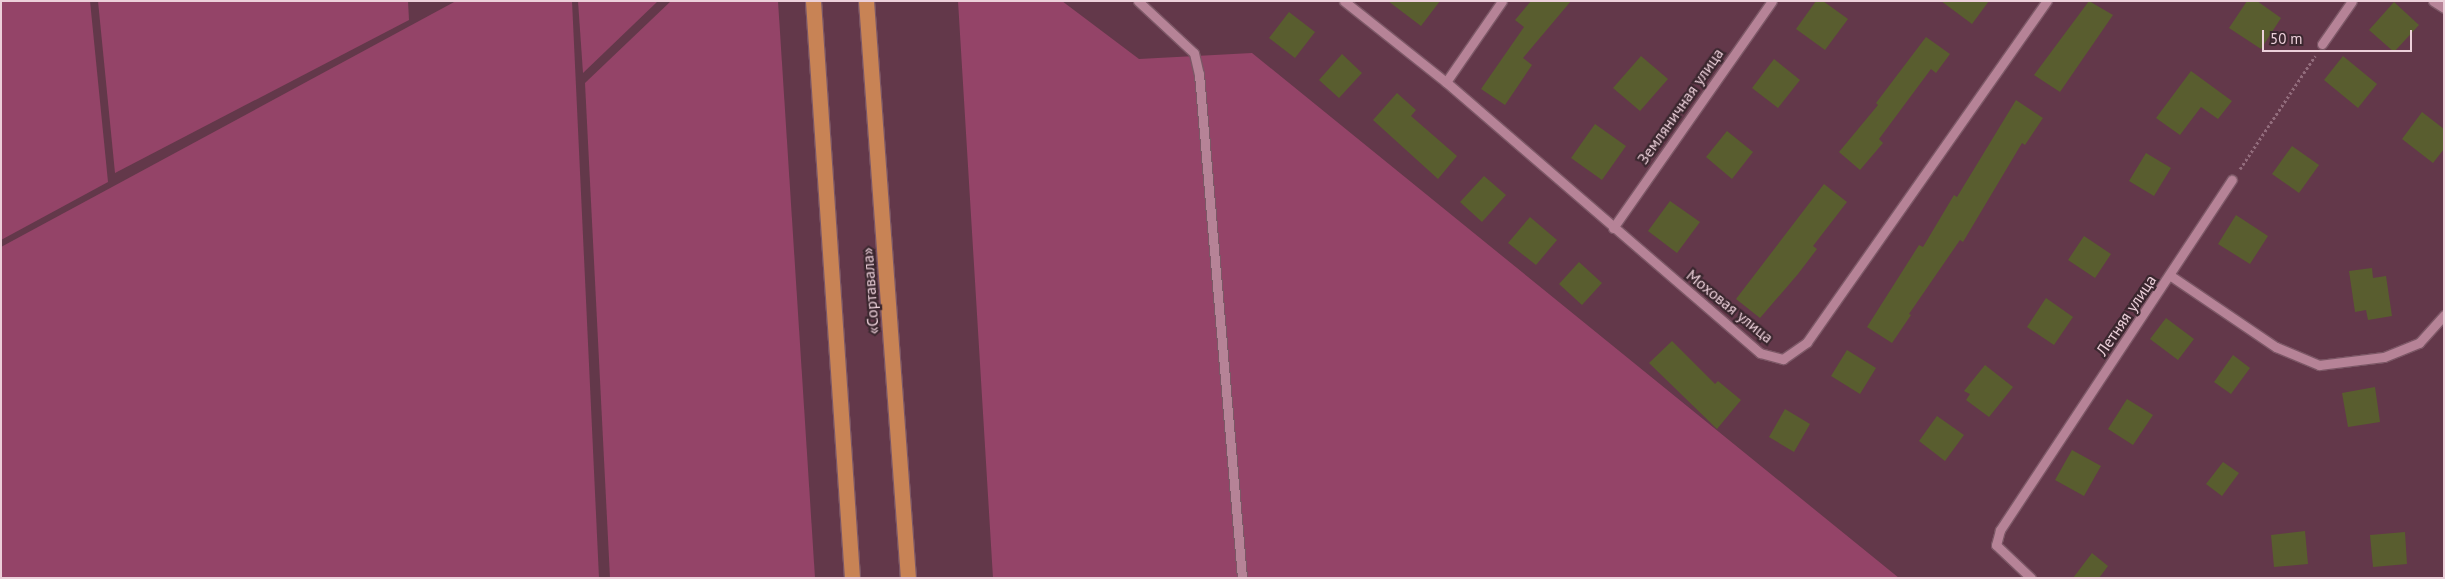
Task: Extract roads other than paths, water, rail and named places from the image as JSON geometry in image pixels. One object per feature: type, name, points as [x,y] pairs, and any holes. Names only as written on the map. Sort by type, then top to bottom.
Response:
[{"type":"highway","points":[[812,1],[852,578]]},
{"type":"highway","name":"«Сортавала»","points":[[866,1],[908,578]]},
{"type":"street","points":[[1138,1],[1194,53],[1199,74],[1242,578]]},
{"type":"street","name":"Моховая улица","points":[[1344,1],[1446,82],[1760,353],[1783,359],[1807,342],[2047,1]]},
{"type":"street","points":[[1446,82],[1502,1]]},
{"type":"street","name":"Земляничная улица","points":[[1613,228],[1772,1]]},
{"type":"street","points":[[2322,44],[2352,1]]},
{"type":"street","points":[[2433,1],[2444,8]]},
{"type":"street","points":[[2171,276],[2232,180]]},
{"type":"street","name":"Летняя улица","points":[[2031,578],[1996,545],[2000,530],[2171,276],[2276,347],[2319,365],[2384,357],[2419,343],[2444,315]]}]
